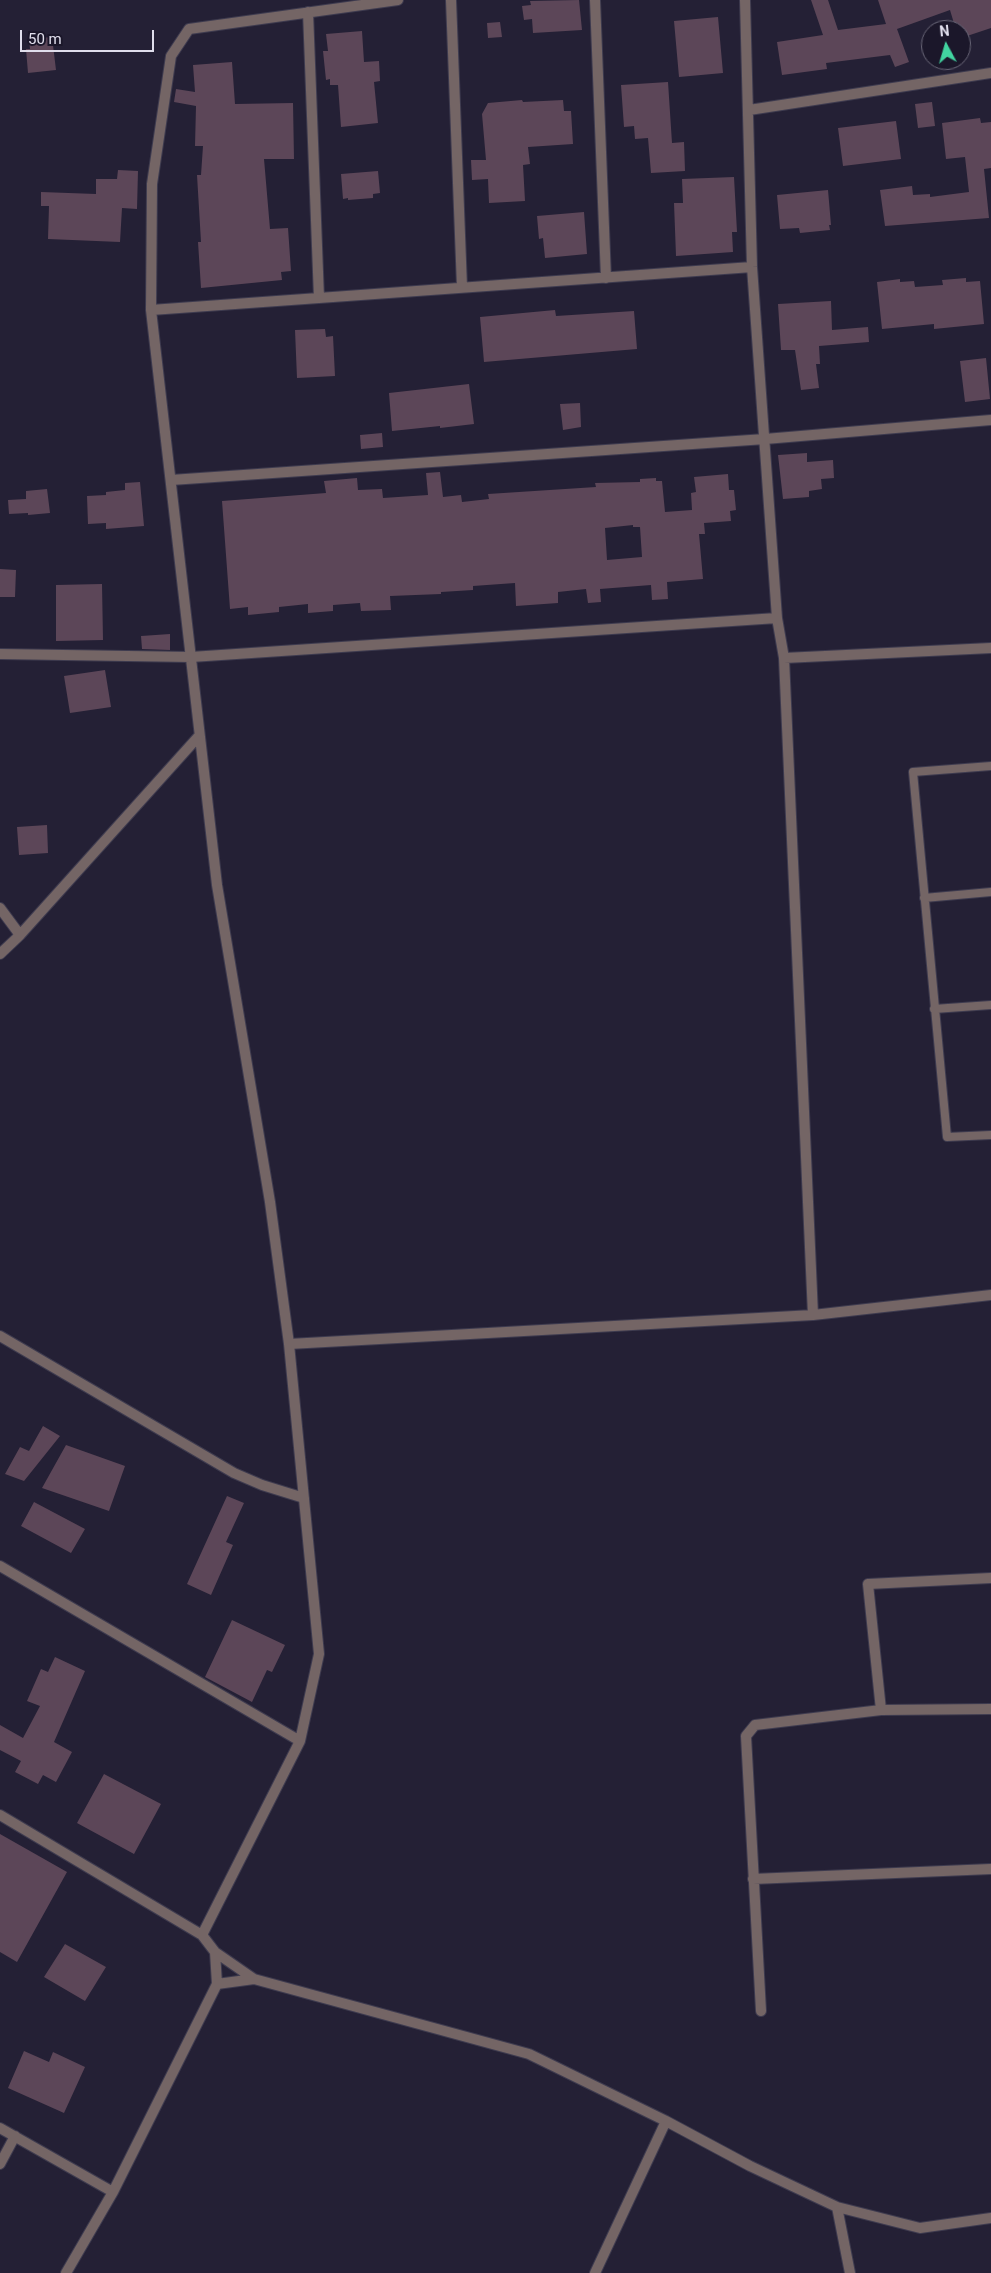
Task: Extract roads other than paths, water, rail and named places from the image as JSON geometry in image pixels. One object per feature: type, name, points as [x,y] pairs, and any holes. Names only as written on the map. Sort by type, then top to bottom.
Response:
[{"type":"street","points":[[202,1935],[300,1742],[319,1654],[289,1344],[270,1202],[217,885],[198,737],[191,657],[151,310],[152,184],[171,56],[189,29],[398,0]]},
{"type":"street","points":[[451,0],[462,287]]},
{"type":"street","points":[[594,0],[606,278]]},
{"type":"street","points":[[745,0],[752,267],[777,618],[784,658],[813,1315]]},
{"type":"street","points":[[308,12],[320,298]]},
{"type":"street","points":[[749,110],[991,73]]},
{"type":"street","points":[[151,310],[752,267]]},
{"type":"street","points":[[171,480],[764,440],[991,420]]},
{"type":"street","points":[[0,654],[191,657],[777,618]]},
{"type":"street","points":[[784,658],[991,648]]},
{"type":"street","points":[[0,954],[20,935],[198,737]]},
{"type":"street","points":[[0,908],[20,935]]},
{"type":"street","points":[[289,1344],[813,1315],[991,1295]]},
{"type":"street","points":[[0,1336],[234,1473],[262,1485],[304,1498]]},
{"type":"street","points":[[0,1566],[300,1742]]},
{"type":"street","points":[[881,1710],[868,1584],[991,1578]]},
{"type":"street","points":[[761,2011],[746,1736],[755,1725],[881,1710],[991,1709]]},
{"type":"street","points":[[0,1814],[202,1935],[215,1952],[254,1979],[529,2054],[666,2121],[750,2166],[837,2207],[920,2228],[991,2218]]},
{"type":"street","points":[[753,1878],[991,1869]]},
{"type":"street","points":[[66,2273],[113,2192],[217,1984],[215,1952]]},
{"type":"street","points":[[217,1984],[254,1979]]},
{"type":"street","points":[[595,2273],[666,2121]]},
{"type":"street","points":[[0,2128],[113,2192]]},
{"type":"street","points":[[0,2164],[15,2136]]},
{"type":"street","points":[[837,2207],[850,2273]]},
{"type":"lane","points":[[991,766],[913,772],[947,1137],[991,1135]]},
{"type":"lane","points":[[924,898],[991,892]]},
{"type":"lane","points":[[934,1008],[991,1004]]}]
